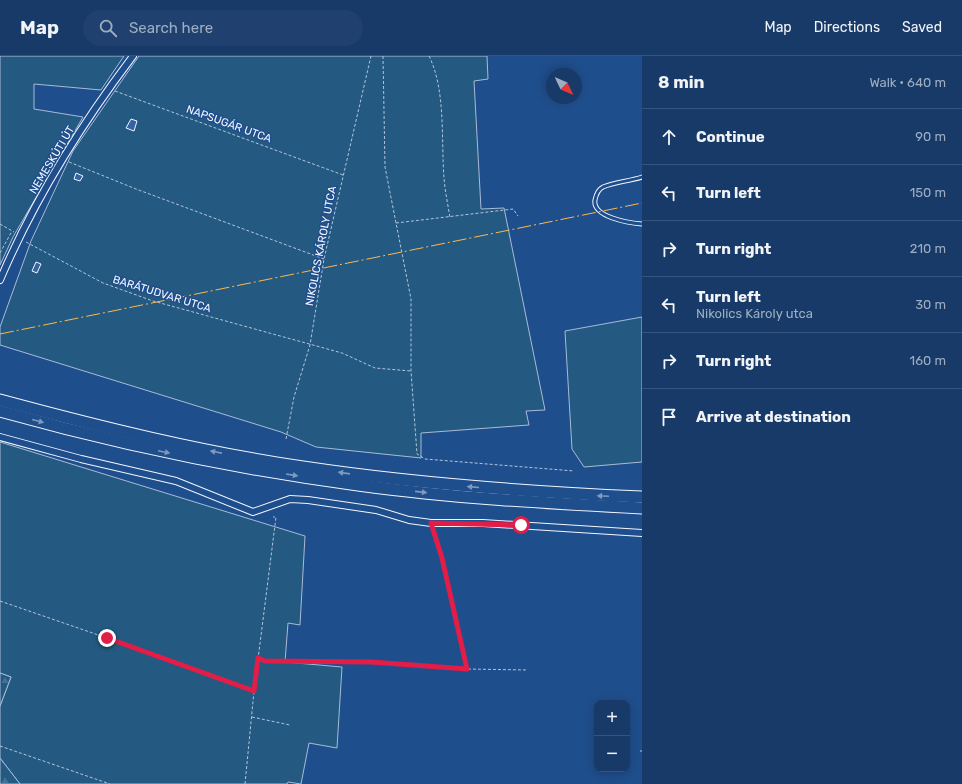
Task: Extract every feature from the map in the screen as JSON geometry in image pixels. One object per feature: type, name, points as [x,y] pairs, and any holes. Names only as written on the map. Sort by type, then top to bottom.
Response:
[{"type":"highway","points":[[0,400],[157,440],[302,467],[477,487],[642,497]]},
{"type":"highway","points":[[0,411],[162,452],[316,479],[404,491],[479,498],[642,508]]},
{"type":"street","name":"NEMESKÚTI ÚT","points":[[0,280],[19,237],[62,159],[110,87],[133,56]]},
{"type":"street","points":[[0,437],[81,459],[176,481],[253,512],[290,499],[308,500],[376,510],[409,520],[431,523],[483,523],[642,533]]},
{"type":"lane","points":[[642,177],[602,188],[596,195],[594,202],[596,209],[601,214],[642,224]]},
{"type":"path","name":"NIKOLICS KÁROLY UTCA","points":[[286,439],[294,397],[310,345],[324,259],[371,56]]},
{"type":"path","points":[[382,56],[385,167],[410,299],[411,371],[417,451],[420,457],[425,459],[574,471]]},
{"type":"path","points":[[429,56],[436,75],[440,109],[444,180],[450,218]]},
{"type":"path","name":"NAPSUGÁR UTCA","points":[[110,87],[115,91],[343,175]]},
{"type":"path","points":[[62,159],[136,189],[324,259]]},
{"type":"path","points":[[396,223],[450,218],[513,209],[518,216]]},
{"type":"path","name":"BARÁTUDVAR UTCA","points":[[0,224],[19,237],[110,286],[154,301],[342,353],[375,368],[411,371]]},
{"type":"path","points":[[0,253],[12,231]]},
{"type":"path","points":[[245,784],[254,691],[276,517],[272,517]]},
{"type":"path","points":[[431,523],[442,558],[467,669]]},
{"type":"path","points":[[0,601],[188,666],[254,691]]},
{"type":"path","points":[[258,658],[265,661],[371,662],[467,669],[528,670]]},
{"type":"path","points":[[252,717],[290,725]]},
{"type":"path","points":[[0,746],[110,784]]},
{"type":"green space","points":[[0,56],[124,56],[101,90],[34,84],[34,109],[83,117],[13,237],[0,265]]},
{"type":"green space","points":[[139,56],[487,56],[488,79],[474,81],[481,209],[504,208],[545,410],[526,411],[529,425],[421,433],[421,458],[316,447],[281,432],[0,345],[0,327],[31,241],[73,151]]},
{"type":"green space","points":[[642,317],[642,462],[584,467],[572,449],[565,331]]},
{"type":"green space","points":[[0,442],[305,536],[300,625],[288,623],[285,662],[342,667],[337,748],[309,743],[301,784],[288,782],[287,784],[20,784],[0,758],[0,706],[11,677],[0,673]]},
{"type":"green space","points":[[0,673],[11,677],[0,706]]},
{"type":"green space","points":[[0,758],[20,784],[0,784]]},
{"type":"building","points":[[131,119],[137,121],[134,131],[126,128]]},
{"type":"building","points":[[76,173],[83,176],[80,181],[74,179]]},
{"type":"building","points":[[36,262],[41,264],[37,273],[32,271]]},
{"type":"power","points":[[0,334],[642,203]]},
{"type":"route","points":[[107,638],[254,691],[258,658],[265,661],[371,662],[467,669],[442,558],[431,523],[521,525]]}]
